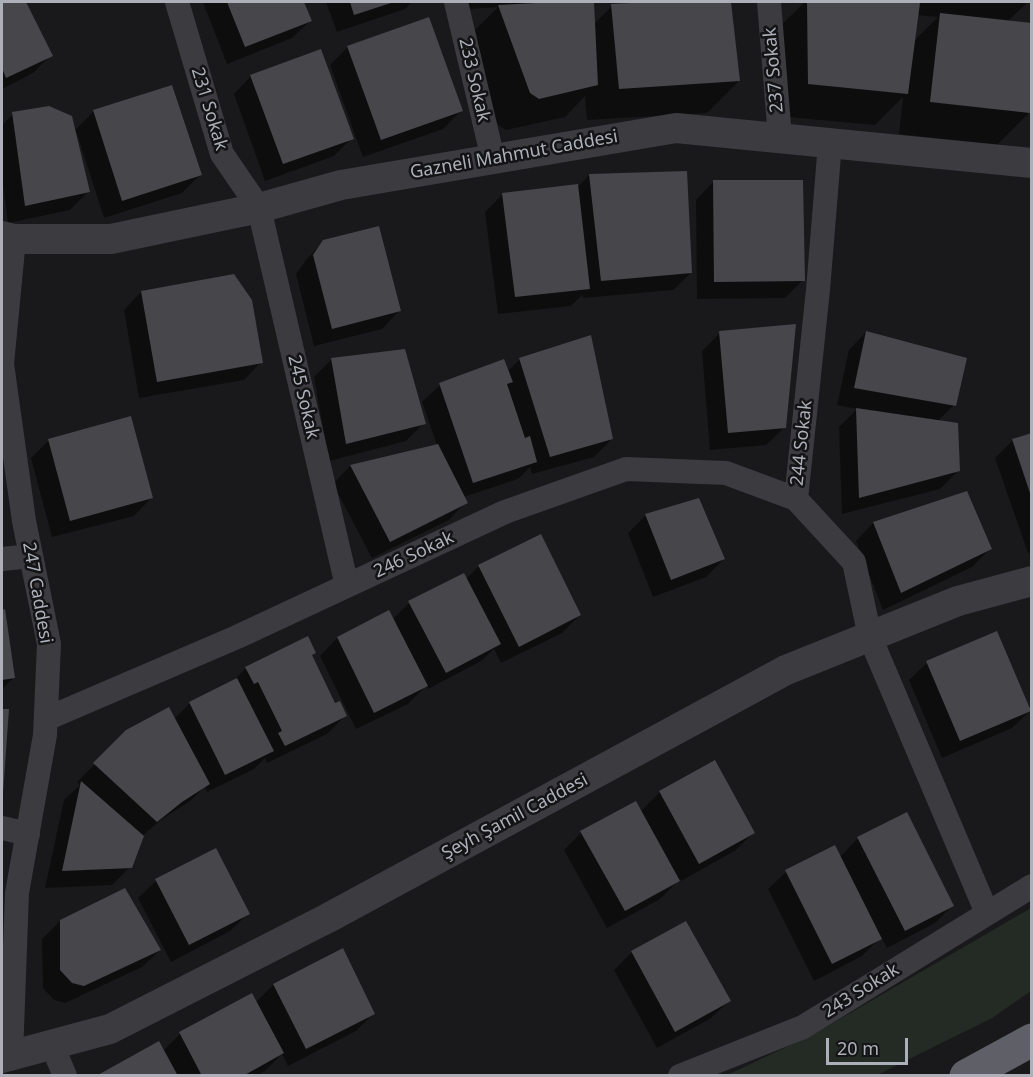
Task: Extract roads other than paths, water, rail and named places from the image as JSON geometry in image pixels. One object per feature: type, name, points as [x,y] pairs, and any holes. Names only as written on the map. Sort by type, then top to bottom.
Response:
[{"type":"highway","points":[[966,1076],[1032,1040]]},
{"type":"street","name":"231 Sokak","points":[[177,2],[222,154],[260,208]]},
{"type":"street","name":"233 Sokak","points":[[456,2],[493,159]]},
{"type":"street","name":"237 Sokak","points":[[769,2],[780,138]]},
{"type":"street","name":"Gazneli Mahmut Caddesi","points":[[8,237],[111,239],[260,208],[341,185],[676,128],[1032,163]]},
{"type":"street","name":"244 Sokak","points":[[830,143],[796,498],[854,562],[870,637],[987,913]]},
{"type":"street","name":"245 Sokak","points":[[260,208],[347,586]]},
{"type":"street","name":"247 Caddesi","points":[[6,1057],[17,893],[45,735],[49,644],[24,521],[2,364],[8,237]]},
{"type":"street","name":"246 Sokak","points":[[46,719],[237,637],[506,512],[626,469],[726,473],[796,498]]},
{"type":"street","points":[[2,560],[31,556]]},
{"type":"street","name":"Şeyh Şamil Caddesi","points":[[6,1057],[110,1029],[328,918],[786,670],[958,601],[1032,581]]},
{"type":"street","points":[[2,828],[28,834]]},
{"type":"street","name":"243 Sokak","points":[[680,1076],[803,1027],[1032,886]]},
{"type":"street","points":[[52,1045],[65,1076]]}]
